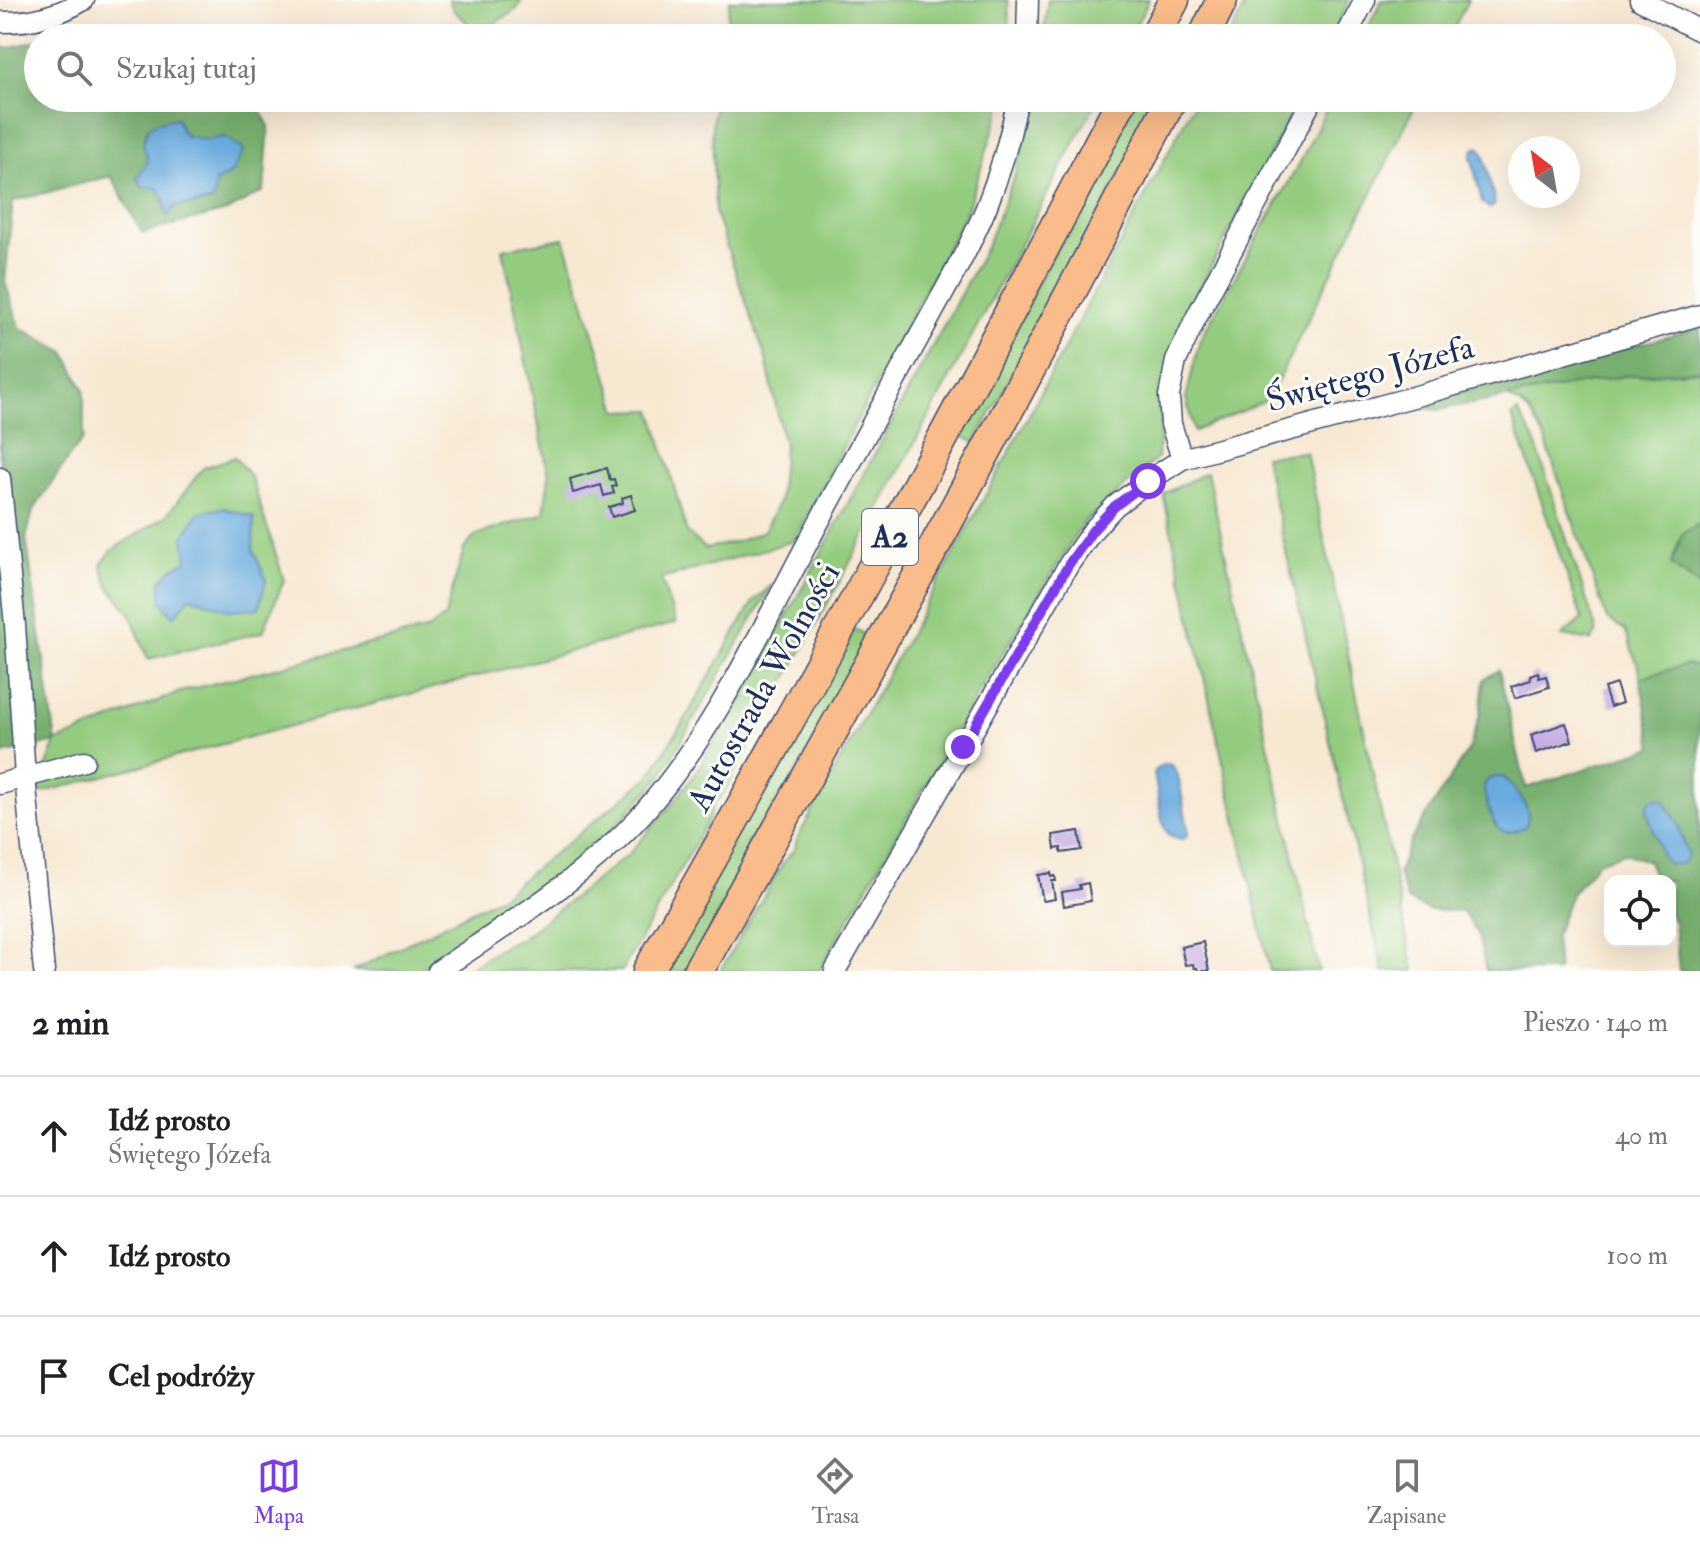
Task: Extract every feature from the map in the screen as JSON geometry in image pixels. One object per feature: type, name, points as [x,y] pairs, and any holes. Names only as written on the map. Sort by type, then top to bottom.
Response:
[{"type":"highway","points":[[1161,24],[1174,0]]},
{"type":"highway","points":[[1210,24],[1222,0]]},
{"type":"highway","name":"Autostrada Wolności","points":[[648,971],[956,416],[1116,112]]},
{"type":"highway","name":"A2","points":[[698,971],[960,499],[1165,112]]},
{"type":"street","points":[[0,22],[35,20],[84,0]]},
{"type":"street","points":[[1027,24],[1028,0]]},
{"type":"street","points":[[1352,24],[1365,0]]},
{"type":"street","points":[[1640,0],[1700,31]]},
{"type":"street","points":[[438,971],[530,910],[597,859],[649,806],[695,747],[719,709],[959,263],[985,209],[1005,153],[1015,112]]},
{"type":"street","points":[[1182,459],[1171,424],[1169,396],[1176,361],[1306,112]]},
{"type":"street","name":"Świętego Józefa","points":[[835,971],[1069,564],[1115,506],[1182,459],[1700,315]]},
{"type":"street","points":[[0,478],[44,971]]},
{"type":"street","points":[[0,784],[84,761]]},
{"type":"green space","points":[[449,0],[522,0],[517,9],[494,24],[469,24],[453,10]]},
{"type":"green space","points":[[730,0],[1008,0],[1009,24],[727,24]]},
{"type":"green space","points":[[1048,0],[1149,0],[1136,24],[1045,24]]},
{"type":"green space","points":[[1248,0],[1350,0],[1337,24],[1235,24]]},
{"type":"green space","points":[[1382,0],[1468,0],[1456,24],[1370,24]]},
{"type":"green space","points":[[24,44],[24,112],[261,112],[269,126],[264,191],[227,211],[142,233],[111,176],[13,201],[5,282],[20,328],[65,352],[84,390],[84,438],[33,511],[26,538],[56,742],[3,754],[0,729],[0,47]],"holes":[[[177,119],[183,135],[206,141],[225,137],[214,201],[174,207],[167,216],[160,191],[137,178]]]},
{"type":"green space","points":[[714,112],[999,112],[967,210],[794,541],[661,579],[676,623],[36,794],[56,742],[180,692],[429,629],[445,616],[464,549],[476,535],[544,513],[549,476],[503,249],[564,238],[618,411],[652,410],[687,532],[705,549],[764,531],[779,501],[784,445],[766,359],[715,213]]},
{"type":"green space","points":[[1031,112],[1091,112],[724,794],[714,804],[709,819],[622,971],[465,971],[510,942],[522,938],[629,854],[697,771],[804,585],[986,247],[1015,174]]},
{"type":"green space","points":[[1127,112],[1153,112],[975,443],[959,434]]},
{"type":"green space","points":[[1190,112],[1292,112],[1191,305],[1161,402],[1157,458],[1083,523],[976,697],[819,971],[720,971],[783,863],[795,848],[797,839],[1011,449]]},
{"type":"green space","points":[[1325,112],[1412,112],[1268,400],[1194,431],[1186,398],[1200,339]]},
{"type":"green space","points":[[1700,328],[1700,370],[1623,376],[1437,410],[1425,408],[1432,399]]},
{"type":"green space","points":[[1700,370],[1700,524],[1682,534],[1671,565],[1700,586],[1700,667],[1686,665],[1640,678],[1625,630],[1607,619],[1544,437],[1530,413],[1507,397],[1623,376]]},
{"type":"green space","points":[[1518,412],[1534,439],[1597,632],[1591,641],[1562,636],[1582,619],[1512,416]]},
{"type":"green space","points":[[1306,452],[1414,971],[1383,971],[1264,456]]},
{"type":"green space","points":[[235,457],[251,477],[284,580],[263,632],[148,659],[130,613],[109,587],[101,565],[112,550],[166,516],[203,468]]},
{"type":"green space","points":[[1207,472],[1319,971],[1270,971],[1163,494]]},
{"type":"green space","points":[[1700,524],[1700,586],[1671,565],[1682,534]]},
{"type":"green space","points":[[773,584],[659,779],[608,834],[558,876],[417,971],[353,971],[500,897],[648,778],[753,602]]},
{"type":"green space","points":[[854,629],[870,637],[687,971],[659,971]]},
{"type":"green space","points":[[1686,665],[1700,667],[1699,971],[1679,971],[1676,875],[1654,875],[1648,861],[1624,853],[1598,862],[1571,894],[1555,936],[1558,971],[1486,971],[1478,934],[1462,911],[1428,910],[1407,900],[1398,872],[1412,838],[1470,747],[1480,714],[1484,679],[1499,670],[1526,788],[1653,747],[1640,678]]},
{"type":"water","points":[[176,118],[184,135],[206,140],[225,137],[244,150],[231,174],[215,182],[214,201],[174,207],[167,217],[165,202],[158,188],[142,187],[137,178],[148,161],[143,143],[148,128]]},
{"type":"water","points":[[1478,147],[1484,156],[1495,203],[1489,208],[1482,202],[1471,156]]},
{"type":"water","points":[[223,508],[254,517],[253,549],[266,580],[259,608],[230,610],[190,597],[174,617],[161,601],[161,581],[173,568],[187,561],[184,536],[199,512]]},
{"type":"water","points":[[1164,764],[1172,765],[1178,775],[1188,829],[1188,836],[1180,840],[1168,834],[1162,820],[1154,773]]},
{"type":"water","points":[[1495,777],[1506,779],[1519,795],[1528,813],[1526,826],[1510,832],[1497,827],[1484,790],[1487,780]]},
{"type":"water","points":[[1664,800],[1678,824],[1688,855],[1683,863],[1669,865],[1662,856],[1647,811],[1649,802]]},
{"type":"building","points":[[607,468],[610,480],[614,479],[616,486],[612,487],[614,493],[604,496],[601,485],[573,493],[570,479]]},
{"type":"building","points":[[631,495],[635,510],[612,517],[609,507],[623,503],[622,498]]},
{"type":"building","points":[[1538,672],[1539,678],[1546,676],[1549,687],[1515,698],[1511,686],[1531,680],[1530,675]]},
{"type":"building","points":[[1616,684],[1622,703],[1610,707],[1604,688]]},
{"type":"building","points":[[1566,723],[1572,741],[1536,753],[1531,735]]},
{"type":"building","points":[[1079,831],[1082,850],[1061,853],[1061,848],[1055,849],[1053,835]]},
{"type":"building","points":[[1051,873],[1056,881],[1052,881],[1055,899],[1043,901],[1038,875]]},
{"type":"building","points":[[1088,883],[1091,901],[1064,906],[1062,892],[1080,889],[1079,885]]},
{"type":"building","points":[[1203,942],[1209,971],[1198,971],[1193,964],[1185,965],[1181,947]]},
{"type":"route","points":[[963,747],[1069,564],[1115,506],[1148,481]]}]
